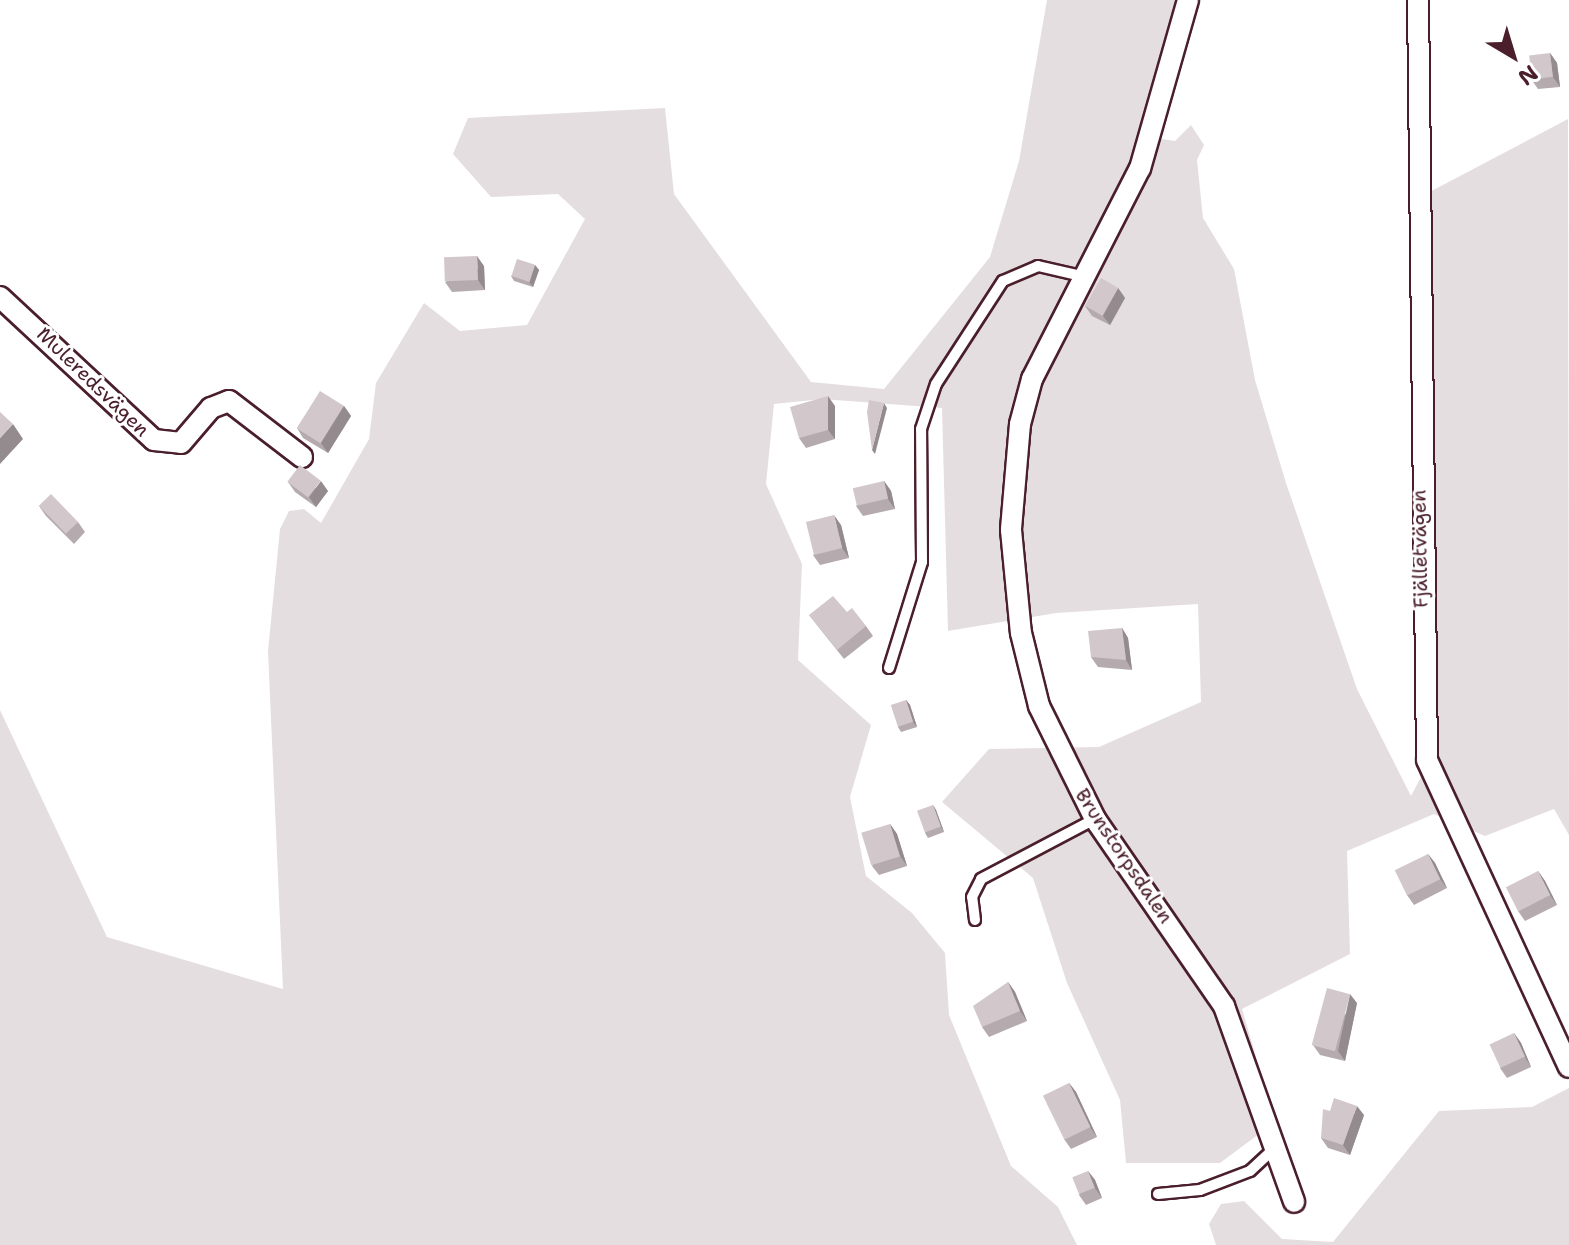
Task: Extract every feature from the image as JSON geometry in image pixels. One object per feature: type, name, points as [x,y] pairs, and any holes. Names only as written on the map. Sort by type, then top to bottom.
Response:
[{"type":"street","name":"Brunstorpsdalen","points":[[1188,0],[1153,135],[1081,276],[1028,394],[1011,530],[1021,633],[1039,706],[1095,819],[1210,980],[1277,1147],[1294,1202]]},
{"type":"street","name":"Fjälletvägen","points":[[1418,0],[1427,760],[1569,1067]]},
{"type":"street","name":"Muleredsvägen","points":[[0,297],[154,440],[181,443],[211,408],[229,401],[302,457]]},
{"type":"lane","points":[[889,668],[922,562],[921,429],[936,384],[1003,281],[1038,266],[1081,276]]},
{"type":"lane","points":[[975,920],[972,897],[981,879],[1095,819]]},
{"type":"lane","points":[[1158,1194],[1200,1190],[1250,1171],[1277,1147]]},
{"type":"shaded area","points":[[1047,0],[1183,0],[1142,136],[1175,141],[1191,125],[1204,145],[1197,160],[1203,218],[1234,269],[1255,380],[1286,483],[1357,689],[1411,796],[1438,745],[1422,196],[1568,119],[1569,835],[1554,809],[1485,836],[1434,814],[1347,851],[1350,954],[1242,1009],[1275,1122],[1220,1163],[1126,1163],[1120,1100],[1067,983],[1033,878],[942,802],[989,749],[1099,747],[1201,702],[1198,604],[1056,613],[948,631],[942,408],[822,399],[774,404],[766,484],[802,564],[798,660],[871,725],[850,797],[866,876],[912,913],[945,953],[949,1015],[1011,1166],[1058,1207],[1077,1245],[0,1245],[0,710],[107,937],[283,989],[268,651],[280,529],[289,511],[304,509],[321,523],[369,439],[376,383],[424,303],[460,331],[527,325],[585,219],[558,194],[491,197],[453,154],[468,118],[665,108],[674,194],[811,382],[884,389],[990,257],[1019,161]]},
{"type":"shaded area","points":[[1569,1088],[1569,1245],[1216,1245],[1209,1224],[1221,1204],[1244,1201],[1282,1239],[1333,1242],[1439,1111],[1532,1107]]},
{"type":"building","points":[[1550,53],[1553,77],[1532,79],[1529,56]]},
{"type":"building","points":[[477,256],[478,280],[445,281],[444,257]]},
{"type":"building","points":[[517,259],[535,265],[530,282],[511,276]]},
{"type":"building","points":[[1101,278],[1118,288],[1102,316],[1085,306]]},
{"type":"building","points":[[320,391],[344,406],[320,443],[297,428]]},
{"type":"building","points":[[828,396],[828,430],[799,438],[790,407]]},
{"type":"building","points":[[869,400],[884,403],[872,450],[867,412]]},
{"type":"building","points":[[0,412],[13,424],[0,438]]},
{"type":"building","points":[[300,465],[321,481],[308,497],[287,482]]},
{"type":"building","points":[[884,481],[888,499],[857,506],[853,488]]},
{"type":"building","points":[[51,494],[78,522],[66,534],[39,506]]},
{"type":"building","points":[[834,515],[842,548],[814,555],[806,522]]},
{"type":"building","points":[[833,596],[847,612],[852,608],[866,626],[837,650],[809,615]]},
{"type":"building","points":[[1122,628],[1126,660],[1091,657],[1088,631]]},
{"type":"building","points":[[906,700],[913,722],[898,727],[891,705]]},
{"type":"building","points":[[933,805],[941,827],[925,832],[917,811]]},
{"type":"building","points":[[890,824],[900,857],[871,865],[861,833]]},
{"type":"building","points":[[1428,854],[1440,879],[1407,895],[1395,870]]},
{"type":"building","points":[[1538,871],[1550,895],[1518,911],[1506,887]]},
{"type":"building","points":[[1008,982],[1020,1011],[982,1027],[973,1006]]},
{"type":"building","points":[[1327,988],[1350,994],[1335,1051],[1312,1045]]},
{"type":"building","points":[[1514,1033],[1525,1057],[1501,1068],[1490,1044]]},
{"type":"building","points":[[1069,1083],[1090,1127],[1064,1140],[1043,1096]]},
{"type":"building","points":[[1334,1098],[1357,1106],[1343,1145],[1321,1138],[1323,1109],[1330,1111]]},
{"type":"building","points":[[1088,1171],[1095,1188],[1079,1194],[1072,1177]]}]
